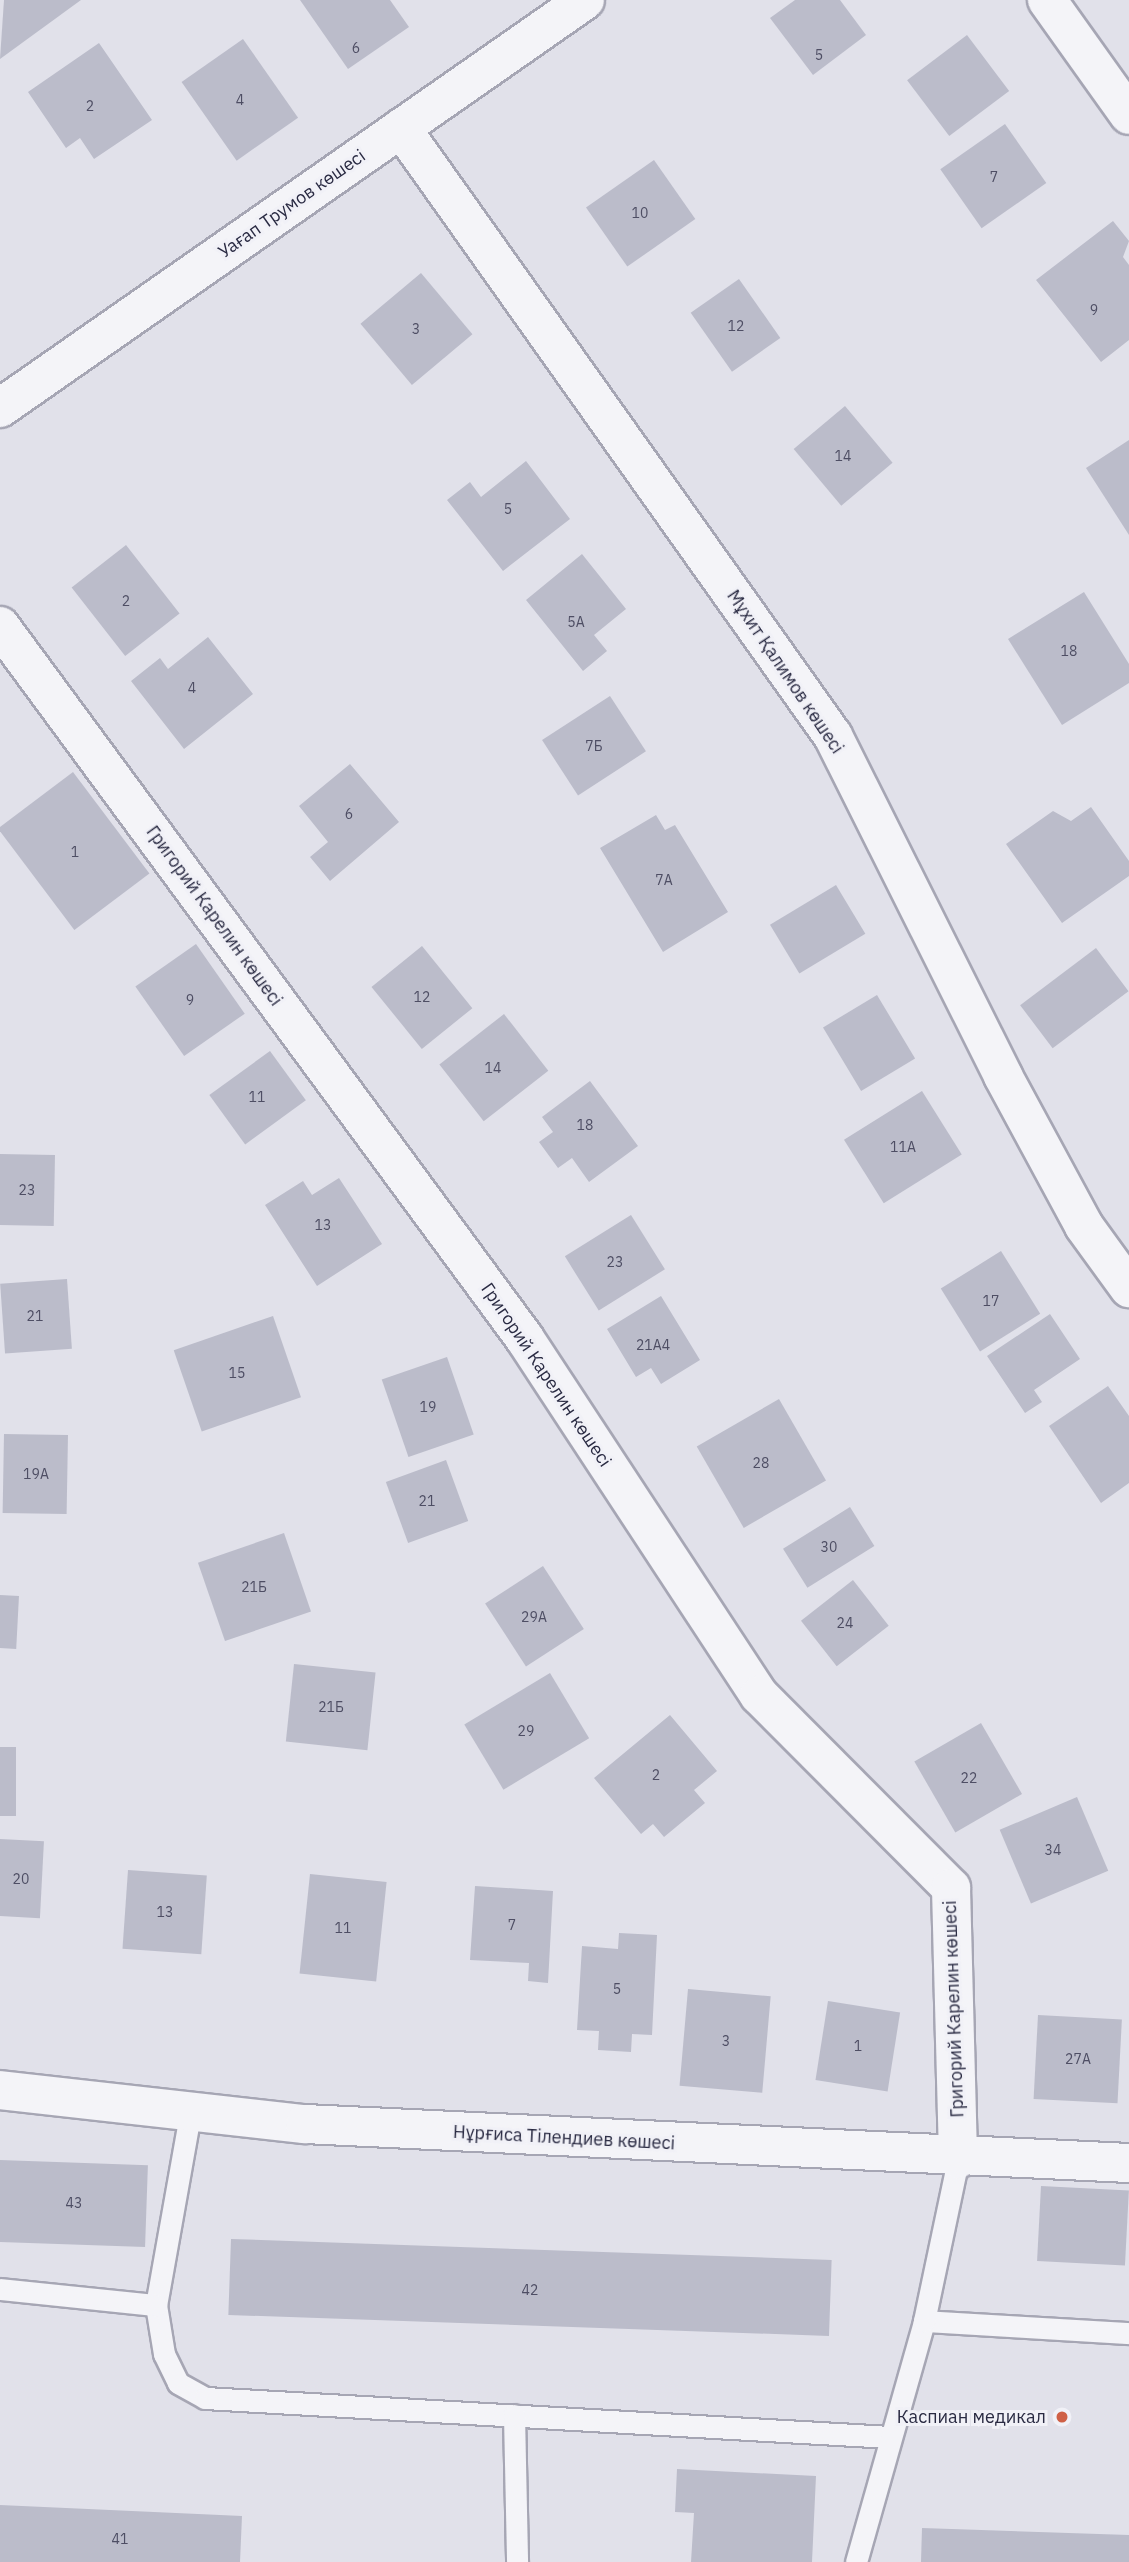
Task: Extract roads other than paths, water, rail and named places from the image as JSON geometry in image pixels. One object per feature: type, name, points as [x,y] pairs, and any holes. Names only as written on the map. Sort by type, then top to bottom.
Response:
[{"type":"street","name":"Уағап Трумов көшесі","points":[[0,408],[585,0]]},
{"type":"street","points":[[1047,0],[1129,115]]},
{"type":"street","name":"Мұхит Қалимов көшесі","points":[[401,128],[833,736],[1003,1076],[1084,1226],[1129,1288]]},
{"type":"street","name":"Григорий Карелин көшесі","points":[[0,626],[525,1339],[759,1695],[951,1888],[958,2159]]},
{"type":"street","name":"Нұрғиса Тілендиев көшесі","points":[[0,2090],[191,2109],[305,2124],[958,2159],[1129,2163]]},
{"type":"lane","points":[[191,2109],[156,2305],[164,2354],[178,2384],[205,2398],[890,2437]]},
{"type":"lane","points":[[856,2562],[923,2321],[958,2159]]},
{"type":"lane","points":[[0,2289],[156,2305]]},
{"type":"lane","points":[[923,2321],[1129,2333]]},
{"type":"lane","points":[[513,2415],[517,2562]]},
{"type":"place","name":"Каспиан медикал","points":[[1062,2417]]}]
